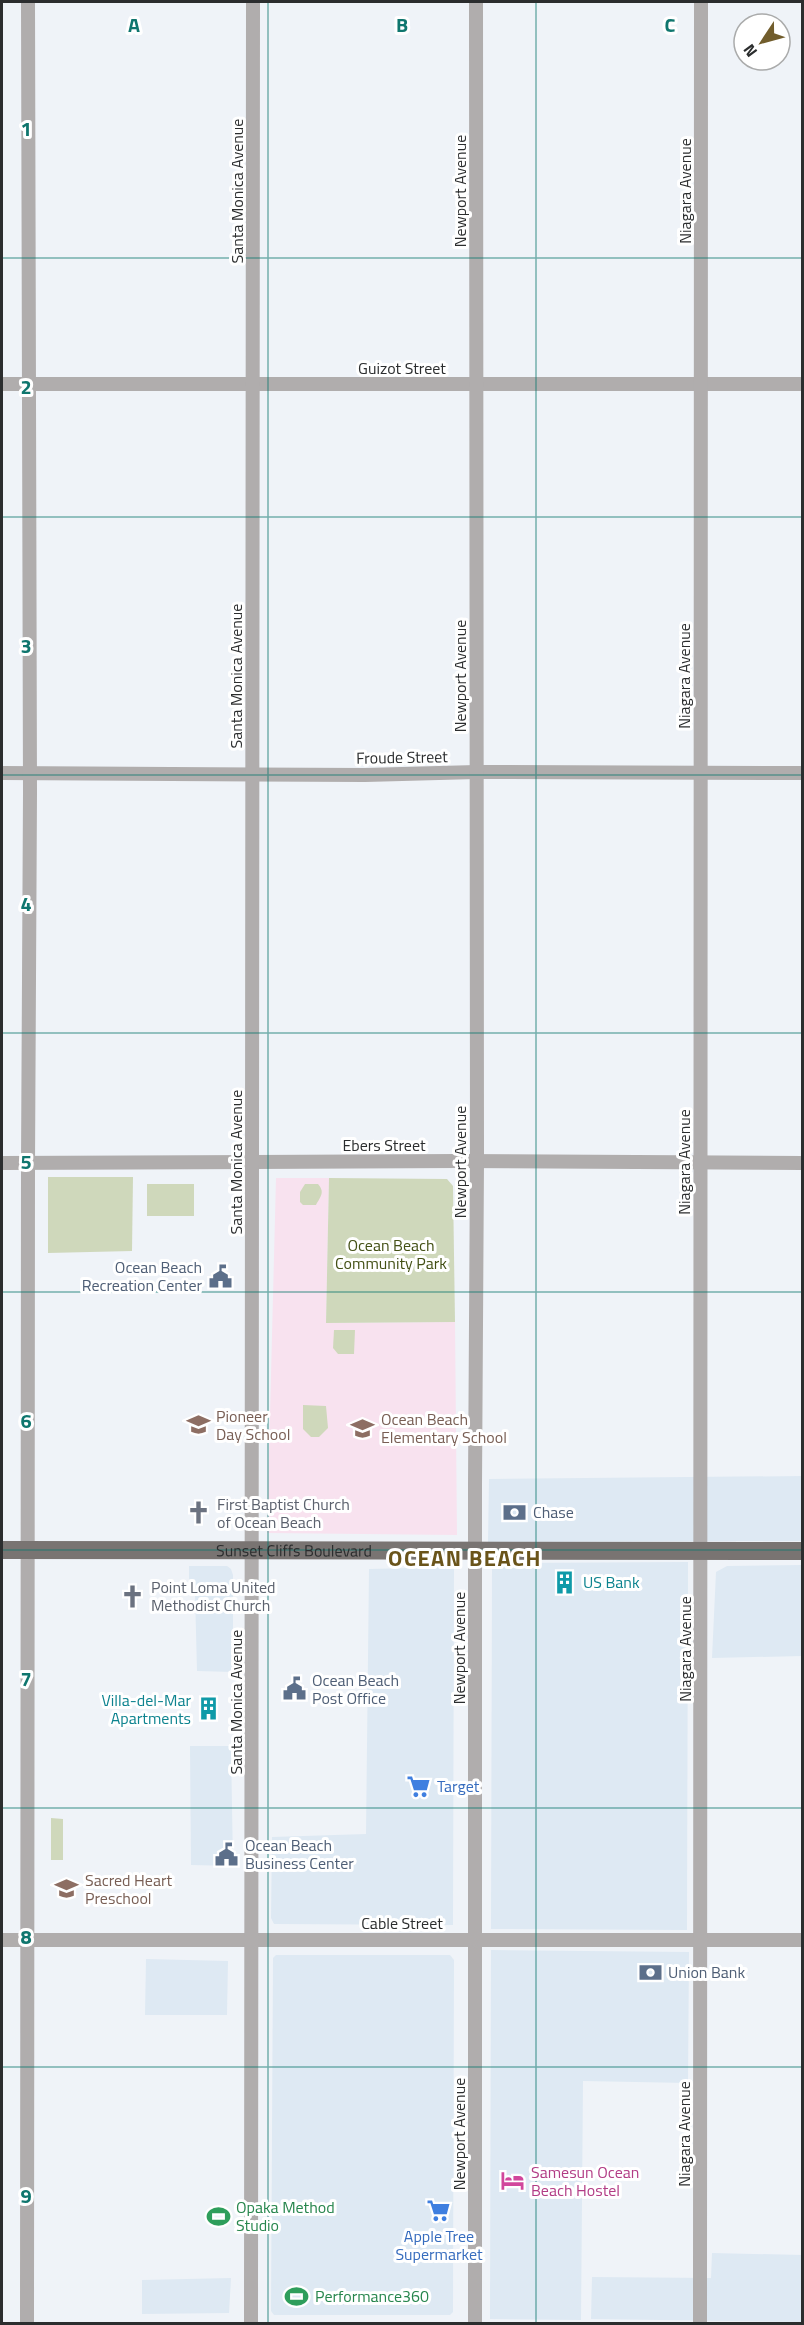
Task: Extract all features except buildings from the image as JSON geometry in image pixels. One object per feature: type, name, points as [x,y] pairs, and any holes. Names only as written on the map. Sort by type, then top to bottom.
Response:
[{"type":"main road","name":"Sunset Cliffs Boulevard","points":[[2,1550],[802,1551]]},
{"type":"street","points":[[27,2324],[30,773],[28,2]]},
{"type":"street","name":"Santa Monica Avenue","points":[[251,2324],[253,2]]},
{"type":"street","name":"Newport Avenue","points":[[475,2324],[478,384],[476,2]]},
{"type":"street","name":"Niagara Avenue","points":[[700,2324],[701,2]]},
{"type":"street","name":"Guizot Street","points":[[2,384],[140,382],[802,384]]},
{"type":"street","name":"Froude Street","points":[[2,773],[802,773]]},
{"type":"street","name":"Ebers Street","points":[[2,1162],[802,1163]]},
{"type":"street","name":"Cable Street","points":[[2,1940],[802,1941]]},
{"type":"shaded area","name":"Ocean Beach Elementary School","points":[[276,1178],[329,1178],[326,1323],[455,1322],[457,1535],[267,1533]]},
{"type":"shaded area","points":[[802,1476],[802,1541],[488,1542],[489,1479]]},
{"type":"shaded area","points":[[688,1562],[687,1930],[491,1929],[492,1563]]},
{"type":"shaded area","points":[[802,1565],[802,1656],[712,1658],[716,1572],[727,1566]]},
{"type":"shaded area","points":[[189,1566],[227,1566],[231,1569],[233,1575],[233,1672],[197,1671],[195,1593],[189,1593]]},
{"type":"shaded area","points":[[454,1567],[453,1925],[274,1924],[271,1918],[272,1837],[366,1834],[369,1569]]},
{"type":"shaded area","points":[[190,1746],[231,1746],[233,1866],[191,1865]]},
{"type":"shaded area","points":[[491,1950],[689,1952],[688,2083],[583,2081],[581,2320],[490,2319]]},
{"type":"shaded area","points":[[276,1955],[450,1955],[454,1960],[453,2312],[450,2315],[274,2315],[271,2311],[273,1958]]},
{"type":"shaded area","points":[[146,1959],[228,1961],[227,2015],[145,2015]]},
{"type":"shaded area","points":[[712,2253],[802,2255],[802,2322],[591,2319],[592,2277],[711,2278]]},
{"type":"shaded area","points":[[231,2278],[229,2313],[142,2314],[142,2280]]},
{"type":"green space","points":[[48,1177],[133,1177],[132,1251],[48,1253]]},
{"type":"green space","name":"Ocean Beach Community Park","points":[[329,1178],[447,1179],[453,1186],[455,1322],[326,1323]]},
{"type":"green space","points":[[147,1184],[194,1184],[194,1216],[147,1216]]},
{"type":"green space","points":[[305,1184],[318,1184],[320,1187],[322,1194],[316,1205],[303,1205],[300,1202],[300,1192]]},
{"type":"green space","points":[[334,1330],[355,1330],[354,1354],[338,1354],[333,1348]]},
{"type":"green space","points":[[303,1405],[326,1406],[328,1428],[319,1437],[311,1437],[303,1429]]},
{"type":"green space","points":[[51,1818],[63,1819],[63,1860],[51,1860]]},
{"type":"place","name":"Ocean Beach Recreation Center","points":[[220,1276]]},
{"type":"place","name":"Pioneer Day School","points":[[198,1425]]},
{"type":"place","name":"Ocean Beach Elementary School","points":[[363,1428]]},
{"type":"place","name":"Chase","points":[[515,1512]]},
{"type":"place","name":"First Baptist Church of Ocean Beach","points":[[199,1513]]},
{"type":"place","name":"US Bank","points":[[565,1582]]},
{"type":"place","name":"Point Loma United Methodist Church","points":[[133,1596]]},
{"type":"place","name":"Ocean Beach Post Office","points":[[294,1689]]},
{"type":"place","name":"Villa-del-Mar Apartments","points":[[209,1709]]},
{"type":"place","name":"Target","points":[[419,1786]]},
{"type":"place","name":"Ocean Beach Business Center","points":[[227,1854]]},
{"type":"place","name":"Sacred Heart Preschool","points":[[67,1889]]},
{"type":"place","name":"Union Bank","points":[[650,1972]]},
{"type":"place","name":"Samesun Ocean Beach Hostel","points":[[513,2181]]},
{"type":"place","name":"Apple Tree Supermarket","points":[[439,2211]]},
{"type":"place","name":"Opaka Method Studio","points":[[218,2216]]},
{"type":"place","name":"Performance360","points":[[297,2296]]},
{"type":"district","name":"OCEAN BEACH","points":[[465,1558]]}]
